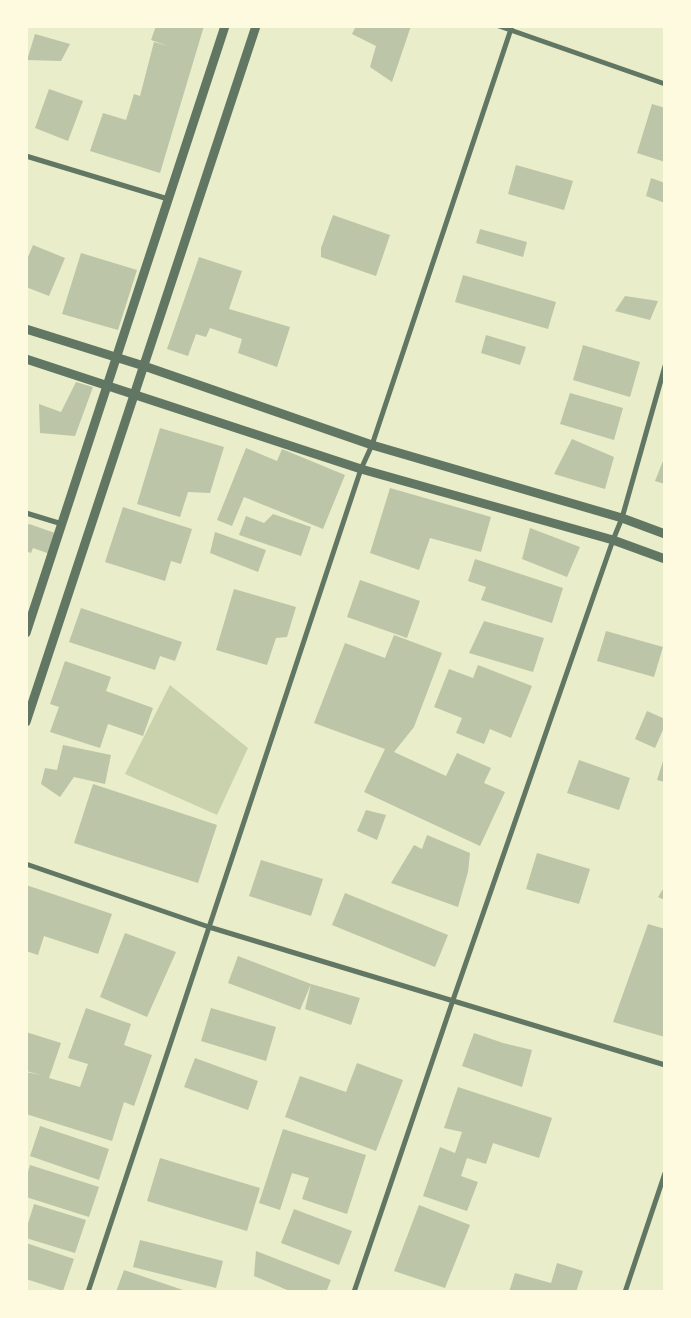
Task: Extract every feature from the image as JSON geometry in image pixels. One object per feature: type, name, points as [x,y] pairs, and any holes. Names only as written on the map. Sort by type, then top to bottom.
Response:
[{"type":"street","points":[[26,633],[225,26]]},
{"type":"street","points":[[26,722],[256,26]]},
{"type":"street","points":[[498,26],[512,28],[665,84]]},
{"type":"street","points":[[88,1292],[361,468],[372,444],[512,28]]},
{"type":"street","points":[[26,156],[168,199]]},
{"type":"street","points":[[26,329],[144,366],[372,444],[622,518],[665,534]]},
{"type":"street","points":[[26,359],[361,468],[613,540],[665,559]]},
{"type":"street","points":[[354,1292],[453,1000],[622,518],[665,366]]},
{"type":"street","points":[[26,513],[62,524]]},
{"type":"street","points":[[26,864],[209,926],[665,1066]]},
{"type":"street","points":[[625,1292],[665,1173]]},
{"type":"green space","points":[[170,685],[248,748],[217,815],[125,774]]},
{"type":"building","points":[[156,26],[204,26],[160,173],[90,151],[103,113],[126,120],[134,94],[140,96],[154,42],[168,46],[151,40]]},
{"type":"building","points":[[356,26],[411,26],[392,82],[370,67],[376,46],[352,34]]},
{"type":"building","points":[[35,34],[70,44],[61,61],[27,60]]},
{"type":"building","points":[[49,89],[83,101],[68,141],[35,128]]},
{"type":"building","points":[[652,104],[665,108],[665,162],[637,153]]},
{"type":"building","points":[[516,165],[573,181],[564,210],[508,194]]},
{"type":"building","points":[[651,178],[665,183],[665,203],[646,196]]},
{"type":"building","points":[[333,215],[390,235],[376,276],[321,257],[321,248]]},
{"type":"building","points":[[480,229],[527,242],[523,257],[476,243]]},
{"type":"building","points":[[33,245],[65,258],[49,296],[26,287],[26,262]]},
{"type":"building","points":[[81,253],[137,270],[118,330],[62,314]]},
{"type":"building","points":[[199,257],[242,271],[229,309],[290,327],[277,367],[238,353],[242,339],[210,328],[206,337],[196,334],[188,356],[167,349]]},
{"type":"building","points":[[463,275],[556,302],[548,329],[455,302]]},
{"type":"building","points":[[625,296],[658,301],[650,320],[615,311]]},
{"type":"building","points":[[486,335],[526,347],[520,365],[481,353]]},
{"type":"building","points":[[583,345],[640,362],[630,397],[573,380]]},
{"type":"building","points":[[76,382],[93,387],[75,436],[40,433],[39,404],[61,412]]},
{"type":"building","points":[[570,393],[623,408],[614,440],[560,424]]},
{"type":"building","points":[[160,428],[224,447],[210,493],[188,492],[180,517],[137,504]]},
{"type":"building","points":[[572,439],[614,457],[605,489],[554,474]]},
{"type":"building","points":[[246,448],[277,461],[282,449],[345,475],[323,529],[244,497],[232,526],[217,520]]},
{"type":"building","points":[[665,456],[665,484],[655,481]]},
{"type":"building","points":[[390,488],[491,517],[481,552],[430,538],[419,570],[370,553]]},
{"type":"building","points":[[123,507],[192,529],[181,564],[171,561],[165,581],[105,562]]},
{"type":"building","points":[[273,514],[311,527],[301,556],[239,535],[246,516],[264,523]]},
{"type":"building","points":[[29,524],[58,534],[50,554],[33,548],[31,553],[26,551],[26,526]]},
{"type":"building","points":[[530,528],[580,547],[567,577],[522,559]]},
{"type":"building","points":[[215,532],[266,550],[258,572],[210,553]]},
{"type":"building","points":[[475,559],[563,588],[552,623],[481,600],[486,587],[468,581]]},
{"type":"building","points":[[360,580],[420,601],[407,638],[347,617]]},
{"type":"building","points":[[234,589],[296,607],[287,637],[276,638],[267,665],[216,650]]},
{"type":"building","points":[[81,608],[182,642],[175,661],[160,656],[155,670],[69,642]]},
{"type":"building","points":[[484,621],[544,638],[533,672],[469,653]]},
{"type":"building","points":[[606,631],[663,647],[654,677],[597,661]]},
{"type":"building","points":[[394,635],[442,653],[414,727],[394,752],[446,776],[457,753],[491,768],[484,783],[505,792],[480,846],[364,792],[385,749],[314,723],[345,643],[385,658]]},
{"type":"building","points":[[65,661],[111,677],[106,691],[153,708],[143,736],[108,724],[100,748],[50,732],[59,707],[50,704]]},
{"type":"building","points":[[478,665],[532,686],[511,738],[490,729],[484,744],[456,733],[462,718],[434,707],[449,669],[473,678]]},
{"type":"building","points":[[647,711],[665,719],[665,725],[655,748],[635,739]]},
{"type":"building","points":[[63,745],[111,755],[105,784],[74,777],[60,797],[41,784],[45,768],[57,770]]},
{"type":"building","points":[[579,760],[630,778],[619,810],[567,793]]},
{"type":"building","points":[[663,761],[665,761],[665,782],[657,780]]},
{"type":"building","points":[[93,784],[217,825],[198,883],[74,843]]},
{"type":"building","points":[[366,810],[386,815],[377,840],[357,831]]},
{"type":"building","points":[[427,835],[470,853],[468,872],[458,907],[391,883],[414,845],[422,849]]},
{"type":"building","points":[[537,853],[590,869],[579,904],[526,889]]},
{"type":"building","points":[[261,860],[323,879],[311,916],[249,896]]},
{"type":"building","points":[[26,885],[112,914],[98,954],[44,936],[38,955],[26,951]]},
{"type":"building","points":[[665,886],[665,900],[658,897]]},
{"type":"building","points":[[345,893],[448,935],[435,967],[332,925]]},
{"type":"building","points":[[648,924],[665,929],[665,1037],[613,1022]]},
{"type":"building","points":[[125,933],[176,952],[147,1017],[100,997]]},
{"type":"building","points":[[238,956],[311,984],[300,1010],[228,983]]},
{"type":"building","points":[[311,984],[360,998],[351,1025],[305,1009]]},
{"type":"building","points":[[86,1008],[131,1024],[124,1045],[152,1055],[134,1106],[124,1102],[112,1141],[26,1114],[26,1072],[41,1075],[26,1071],[26,1032],[61,1043],[49,1078],[80,1087],[88,1064],[68,1058]]},
{"type":"building","points":[[211,1008],[276,1027],[266,1061],[201,1041]]},
{"type":"building","points":[[474,1033],[532,1050],[522,1087],[462,1066]]},
{"type":"building","points":[[195,1058],[258,1081],[248,1110],[184,1087]]},
{"type":"building","points":[[357,1063],[403,1080],[376,1151],[285,1117],[300,1076],[346,1092]]},
{"type":"building","points":[[458,1087],[552,1118],[539,1158],[493,1143],[486,1164],[467,1158],[461,1176],[478,1182],[467,1211],[423,1196],[440,1147],[455,1153],[462,1132],[444,1128]]},
{"type":"building","points":[[40,1126],[109,1149],[99,1180],[30,1156]]},
{"type":"building","points":[[283,1129],[366,1155],[347,1214],[302,1199],[309,1178],[292,1173],[280,1210],[259,1203]]},
{"type":"building","points":[[160,1158],[260,1188],[247,1231],[147,1201]]},
{"type":"building","points":[[30,1165],[99,1187],[89,1217],[26,1197],[26,1178]]},
{"type":"building","points":[[34,1204],[86,1220],[75,1253],[26,1238],[26,1230]]},
{"type":"building","points":[[419,1205],[470,1225],[445,1288],[394,1271]]},
{"type":"building","points":[[294,1209],[352,1231],[339,1265],[281,1243]]},
{"type":"building","points":[[140,1240],[223,1261],[216,1288],[133,1267]]},
{"type":"building","points":[[26,1243],[74,1259],[63,1291],[26,1279]]},
{"type":"building","points":[[256,1251],[331,1280],[326,1292],[292,1292],[254,1276]]},
{"type":"building","points":[[557,1263],[583,1271],[576,1292],[509,1292],[515,1273],[551,1283]]},
{"type":"building","points":[[124,1270],[186,1291],[186,1292],[116,1292]]}]
